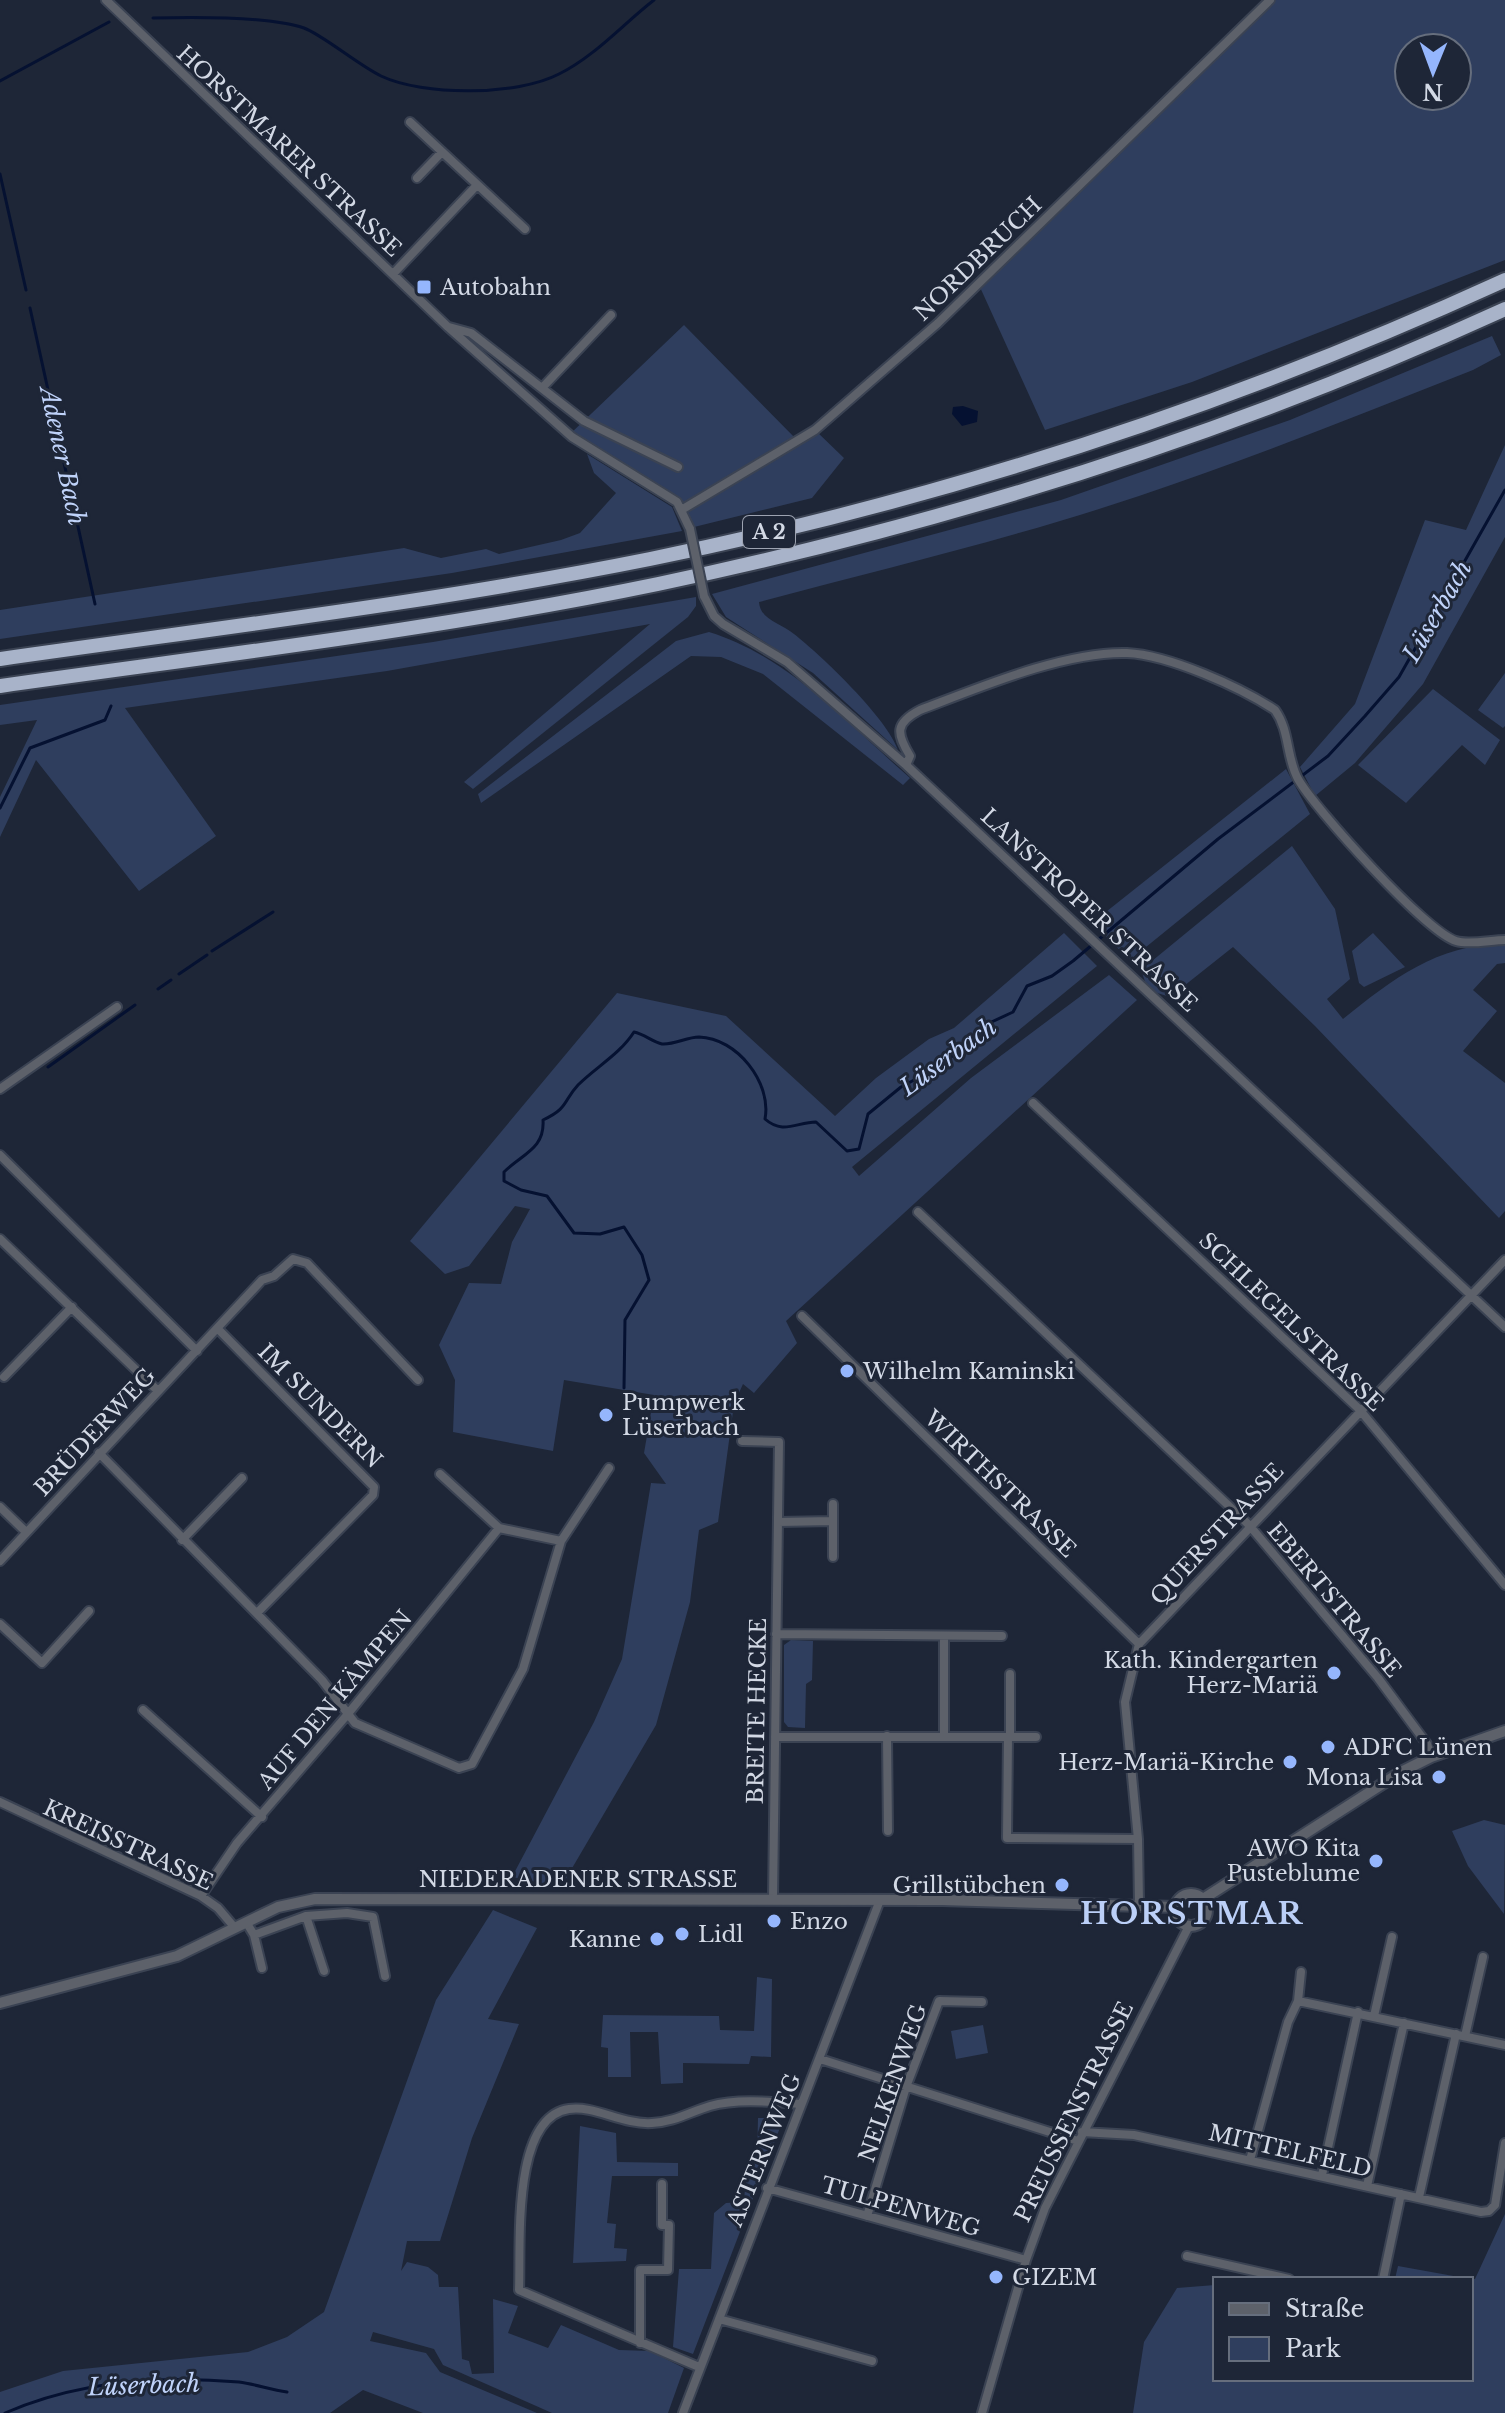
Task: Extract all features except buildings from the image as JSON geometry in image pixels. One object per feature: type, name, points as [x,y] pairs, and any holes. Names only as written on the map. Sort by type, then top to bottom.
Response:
[{"type":"highway","name":"A 2","points":[[0,659],[530,581],[650,559],[834,517],[1019,465],[1172,415],[1334,353],[1505,280]]},
{"type":"highway","name":"A 2","points":[[0,686],[569,601],[830,545],[990,501],[1178,441],[1355,374],[1505,309]]},
{"type":"street","name":"HORSTMARER STRASSE","points":[[106,0],[448,327],[572,437],[668,494],[683,509]]},
{"type":"street","name":"NORDBRUCH","points":[[683,509],[815,430],[938,323],[1270,0]]},
{"type":"street","points":[[410,122],[525,229]]},
{"type":"street","points":[[417,178],[442,152]]},
{"type":"street","points":[[393,274],[477,185]]},
{"type":"street","points":[[542,388],[611,315]]},
{"type":"street","name":"HORSTMARER STRASSE","points":[[448,327],[471,333],[584,421],[678,467]]},
{"type":"street","name":"LANSTROPER STRASSE","points":[[683,509],[704,596],[714,616],[787,662],[906,765],[1505,1327]]},
{"type":"street","points":[[906,765],[910,756],[898,737],[904,718],[1029,671],[1097,655],[1128,653],[1172,663],[1275,710],[1283,722],[1297,776],[1305,790],[1429,924],[1456,941],[1505,940]]},
{"type":"street","points":[[0,1089],[117,1007]]},
{"type":"street","name":"SCHLEGELSTRASSE","points":[[1033,1103],[1359,1409],[1505,1585]]},
{"type":"street","points":[[0,1155],[197,1351]]},
{"type":"street","name":"EBERTSTRASSE","points":[[918,1212],[1249,1525],[1378,1678],[1427,1744],[1431,1757]]},
{"type":"street","points":[[0,1239],[158,1391]]},
{"type":"street","name":"BRÜDERWEG","points":[[0,1561],[99,1453],[219,1330],[262,1280],[274,1276],[298,1258],[307,1263],[418,1380]]},
{"type":"street","name":"QUERSTRASSE","points":[[1139,1904],[1138,1839],[1125,1702],[1139,1644],[1359,1409],[1505,1260]]},
{"type":"street","points":[[4,1377],[72,1307]]},
{"type":"street","name":"WIRTHSTRASSE","points":[[802,1316],[1139,1644]]},
{"type":"street","name":"IM SUNDERN","points":[[219,1330],[374,1487],[373,1495],[257,1613]]},
{"type":"street","name":"BREITE HECKE","points":[[742,1441],[779,1442],[773,1899]]},
{"type":"street","points":[[99,1453],[322,1680],[355,1723],[459,1768],[472,1764],[523,1669],[561,1541],[609,1468]]},
{"type":"street","points":[[440,1474],[499,1528],[561,1541]]},
{"type":"street","points":[[182,1540],[242,1478]]},
{"type":"street","points":[[833,1504],[833,1557]]},
{"type":"street","points":[[0,1507],[26,1532]]},
{"type":"street","points":[[778,1522],[833,1521]]},
{"type":"street","name":"AUF DEN KÄMPEN","points":[[201,1896],[237,1843],[347,1715],[499,1528]]},
{"type":"street","points":[[0,1624],[42,1663],[89,1611]]},
{"type":"street","points":[[776,1634],[1002,1636]]},
{"type":"street","points":[[944,1636],[944,1735]]},
{"type":"street","points":[[1010,1674],[1007,1838],[1138,1839]]},
{"type":"street","points":[[143,1710],[262,1817]]},
{"type":"street","points":[[1203,1899],[1207,1909],[1204,1920],[1189,1926],[1178,1920],[1175,1907],[1186,1895],[1203,1899],[1306,1831],[1431,1757],[1505,1731]]},
{"type":"street","points":[[887,1736],[888,1831]]},
{"type":"street","points":[[775,1737],[1036,1737]]},
{"type":"street","name":"KREISSTRASSE","points":[[0,1802],[201,1896],[218,1908],[235,1928]]},
{"type":"street","name":"NIEDERADENER STRASSE","points":[[0,2003],[177,1956],[278,1907],[315,1899],[773,1899],[1175,1907]]},
{"type":"street","name":"ASTERNWEG","points":[[683,2413],[880,1900]]},
{"type":"street","points":[[254,1935],[306,1916],[347,1913],[373,1917],[385,1976]]},
{"type":"street","points":[[306,1916],[324,1971]]},
{"type":"street","points":[[246,1922],[254,1935],[262,1968]]},
{"type":"street","name":"PREUSSENSTRASSE","points":[[982,2413],[1026,2260],[1045,2208],[1189,1926]]},
{"type":"street","points":[[1374,2016],[1392,1937]]},
{"type":"street","points":[[1419,2197],[1483,1957]]},
{"type":"street","points":[[1250,2160],[1288,2022],[1298,2001],[1301,1972]]},
{"type":"street","name":"NELKENWEG","points":[[867,2216],[906,2087],[939,2001],[982,2002]]},
{"type":"street","points":[[1298,2001],[1505,2045]]},
{"type":"street","points":[[1322,2175],[1358,2012]]},
{"type":"street","points":[[1367,2186],[1404,2023]]},
{"type":"street","name":"MITTELFELD","points":[[820,2059],[906,2087],[1080,2136],[1134,2135],[1489,2211],[1495,2205],[1505,2143]]},
{"type":"street","points":[[699,2367],[519,2290],[525,2168],[549,2116],[579,2108],[626,2122],[649,2123],[670,2121],[724,2103],[801,2104]]},
{"type":"street","points":[[640,2343],[640,2270],[668,2270],[669,2225],[662,2225],[662,2184]]},
{"type":"street","name":"TULPENWEG","points":[[767,2188],[1026,2260]]},
{"type":"street","points":[[1383,2277],[1401,2194]]},
{"type":"street","points":[[1187,2256],[1280,2277]]},
{"type":"street","points":[[719,2319],[872,2361]]},
{"type":"green space","points":[[1270,0],[1505,0],[1505,260],[1192,382],[1045,430],[979,285]]},
{"type":"green space","points":[[684,325],[797,440],[815,430],[844,458],[812,498],[690,528],[683,510],[569,435]]},
{"type":"green space","points":[[1492,336],[1501,355],[1473,370],[1223,466],[1045,526],[759,602],[767,617],[806,644],[852,688],[881,721],[898,750],[813,673],[726,617],[712,594],[1061,500],[1290,420]]},
{"type":"green space","points":[[1505,445],[1505,537],[1423,684],[1355,763],[1315,796],[1300,767],[1355,704],[1425,520],[1466,530]]},
{"type":"green space","points":[[587,454],[672,507],[682,531],[452,573],[0,639],[0,610],[404,548],[441,558],[486,549],[499,554],[561,540],[580,533],[616,493],[594,473]]},
{"type":"green space","points":[[696,597],[696,606],[688,617],[473,789],[464,782],[650,624],[387,671],[125,708],[216,836],[139,891],[36,760],[0,837],[0,797],[37,720],[0,725],[0,705],[433,642]]},
{"type":"green space","points":[[709,632],[765,657],[791,675],[910,778],[903,785],[763,674],[721,657],[691,656],[481,803],[478,794],[676,641]]},
{"type":"green space","points":[[1505,673],[1505,726],[1503,728],[1478,710]]},
{"type":"green space","points":[[1433,689],[1500,740],[1485,765],[1462,745],[1406,803],[1358,765]]},
{"type":"green space","points":[[1286,769],[1310,814],[1130,960],[1092,923]]},
{"type":"green space","points":[[1292,846],[1335,909],[1350,979],[1327,999],[1343,1019],[1417,966],[1459,950],[1505,944],[1505,963],[1497,964],[1473,990],[1497,1011],[1463,1051],[1505,1083],[1505,1211],[1499,1218],[1315,1026],[1233,947],[1170,997],[1148,990],[1141,970]]},
{"type":"green space","points":[[1064,933],[1097,966],[852,1167],[859,1176],[971,1078],[1109,975],[1137,1000],[786,1321],[797,1343],[754,1393],[743,1384],[734,1404],[718,1522],[699,1530],[690,1602],[656,1725],[561,1887],[512,1877],[594,1722],[622,1659],[651,1483],[666,1484],[644,1453],[654,1395],[564,1380],[553,1451],[453,1432],[455,1380],[439,1345],[469,1283],[501,1284],[512,1242],[530,1209],[515,1206],[469,1266],[445,1274],[410,1241],[617,993],[726,1016],[835,1116],[876,1078],[929,1039],[954,1028]]},
{"type":"green space","points":[[1373,933],[1405,967],[1364,987],[1359,983],[1352,951]]},
{"type":"green space","points":[[791,1640],[813,1641],[812,1680],[806,1684],[805,1728],[788,1727],[784,1722],[784,1645]]},
{"type":"green space","points":[[1484,1820],[1505,1825],[1504,1914],[1468,1866],[1452,1831]]},
{"type":"green space","points":[[493,1910],[537,1928],[488,2019],[519,2024],[472,2138],[440,2241],[407,2241],[401,2271],[407,2262],[428,2267],[438,2275],[439,2287],[458,2287],[462,2359],[469,2361],[472,2374],[494,2373],[493,2299],[518,2306],[508,2333],[548,2348],[561,2325],[619,2350],[650,2351],[684,2368],[668,2413],[552,2413],[443,2365],[434,2349],[373,2332],[370,2341],[426,2353],[440,2372],[537,2413],[423,2413],[363,2390],[330,2413],[0,2413],[0,2392],[63,2371],[248,2352],[287,2337],[324,2312],[436,2000]]},
{"type":"green space","points":[[757,1977],[772,1979],[771,2057],[751,2056],[749,2064],[683,2063],[683,2083],[661,2084],[658,2032],[630,2032],[631,2077],[608,2077],[608,2048],[601,2047],[603,2015],[719,2016],[720,2030],[754,2031]]},
{"type":"green space","points":[[983,2025],[988,2053],[956,2059],[951,2031]]},
{"type":"green space","points":[[770,2111],[780,2113],[781,2125],[693,2354],[673,2347],[679,2269],[711,2269],[714,2213],[726,2203],[744,2202],[747,2162],[757,2161],[758,2118],[768,2118]]},
{"type":"green space","points":[[580,2126],[616,2133],[617,2162],[678,2163],[678,2176],[612,2176],[607,2223],[616,2224],[614,2248],[627,2249],[626,2261],[573,2263]]},
{"type":"green space","points":[[1505,2214],[1505,2413],[1133,2413],[1144,2342],[1177,2288],[1213,2285],[1213,2381],[1473,2381],[1475,2279]]},
{"type":"green space","points":[[1398,2266],[1459,2277],[1395,2277]]},
{"type":"shaded area","points":[[963,406],[978,411],[977,422],[962,426],[952,414],[953,407]]},
{"type":"waterway","points":[[153,18],[230,18],[289,24],[312,32],[362,65],[399,83],[470,91],[519,86],[559,74],[596,49],[654,0]]},
{"type":"waterway","points":[[0,81],[109,22]]},
{"type":"waterway","name":"Adener Bach","points":[[0,174],[26,290]]},
{"type":"waterway","name":"Adener Bach","points":[[30,308],[95,604]]},
{"type":"waterway","name":"Lüserbach","points":[[624,1388],[625,1320],[649,1280],[642,1255],[624,1227],[600,1234],[574,1233],[547,1196],[521,1190],[504,1181],[504,1172],[531,1150],[540,1138],[543,1120],[562,1108],[578,1085],[615,1054],[634,1032],[662,1044],[699,1037],[726,1045],[749,1065],[763,1091],[765,1119],[772,1124],[784,1127],[816,1122],[847,1151],[859,1149],[868,1114],[901,1087],[944,1064],[983,1026],[1013,1012],[1027,986],[1052,976],[1073,961],[1218,839],[1328,756],[1399,677],[1505,490]]},
{"type":"waterway","name":"Adener Bach","points":[[0,808],[30,748],[105,720],[111,706]]},
{"type":"waterway","points":[[212,951],[273,912]]},
{"type":"waterway","points":[[179,974],[207,955]]},
{"type":"waterway","points":[[158,989],[171,980]]},
{"type":"waterway","points":[[48,1067],[135,1005]]},
{"type":"waterway","name":"Lüserbach","points":[[5,2413],[90,2387],[149,2380],[239,2382],[287,2392]]},
{"type":"place","name":"Autobahn","points":[[424,287]]},
{"type":"place","name":"Wilhelm Kaminski","points":[[847,1371]]},
{"type":"place","name":"Pumpwerk Lüserbach","points":[[606,1415]]},
{"type":"place","name":"Kath. Kindergarten Herz-Mariä","points":[[1334,1673]]},
{"type":"place","name":"ADFC Lünen","points":[[1328,1747]]},
{"type":"place","name":"Herz-Mariä-Kirche","points":[[1290,1762]]},
{"type":"place","name":"Mona Lisa","points":[[1439,1777]]},
{"type":"place","name":"AWO Kita Pusteblume","points":[[1376,1861]]},
{"type":"place","name":"Grillstübchen","points":[[1062,1885]]},
{"type":"place","name":"Enzo","points":[[774,1921]]},
{"type":"place","name":"Lidl","points":[[682,1934]]},
{"type":"place","name":"Kanne","points":[[657,1939]]},
{"type":"place","name":"GIZEM","points":[[996,2277]]},
{"type":"district","name":"HORSTMAR","points":[[1192,1913]]}]
